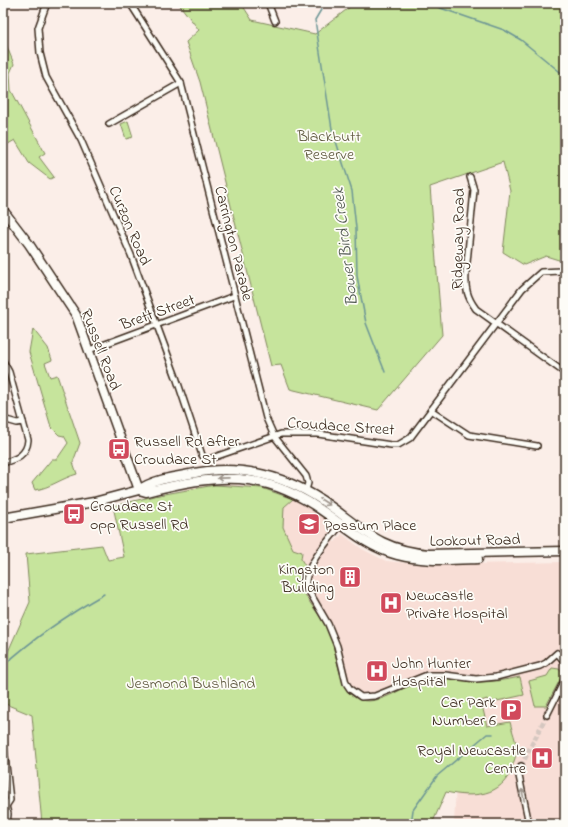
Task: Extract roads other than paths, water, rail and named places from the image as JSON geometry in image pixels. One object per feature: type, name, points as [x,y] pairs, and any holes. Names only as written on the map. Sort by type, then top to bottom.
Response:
[{"type":"main road","name":"Russell Road","points":[[3,210],[29,244],[73,311],[89,350],[139,490]]},
{"type":"main road","name":"Lookout Road","points":[[139,490],[150,484],[198,472],[226,470],[244,471],[283,480],[306,490],[343,521],[362,540],[379,549],[412,558],[429,560],[565,556]]},
{"type":"main road","points":[[133,474],[140,480],[150,484]]},
{"type":"main road","name":"Lookout Road","points":[[139,490],[146,492],[201,479],[222,478],[247,480],[279,487],[296,494],[382,543],[412,553],[429,554],[565,551]]},
{"type":"main road","points":[[3,518],[94,502],[139,490]]},
{"type":"street","name":"Curzon Road","points":[[47,3],[38,28],[40,53],[46,77],[81,140],[131,255],[176,377],[202,455],[206,460]]},
{"type":"street","name":"Carrington Parade","points":[[130,3],[181,83],[266,418],[274,436],[306,476],[308,483],[306,490]]},
{"type":"street","points":[[268,3],[275,21]]},
{"type":"street","points":[[109,124],[181,83]]},
{"type":"street","name":"Ridgeway Road","points":[[470,177],[474,190],[465,286],[468,298],[476,309],[565,373]]},
{"type":"street","name":"Croudace Street","points":[[206,460],[274,436],[288,433],[318,434],[398,445],[410,438],[522,289],[541,272],[560,271],[565,275]]},
{"type":"street","name":"Brett Street","points":[[89,350],[234,296]]},
{"type":"street","points":[[3,361],[9,372],[28,440],[27,448],[18,458],[3,462]]},
{"type":"street","points":[[431,410],[469,435],[537,446]]},
{"type":"street","points":[[3,419],[17,423],[23,422]]},
{"type":"street","points":[[343,521],[310,567],[305,580],[306,586],[328,624],[337,646],[346,683],[350,689],[361,697],[375,696],[427,675],[446,674],[476,679],[502,676],[540,666],[546,663],[557,653],[565,662]]},
{"type":"street","points":[[547,715],[565,679]]},
{"type":"street","points":[[3,738],[10,800],[4,807],[8,814],[7,824]]},
{"type":"street","points":[[521,766],[519,776],[529,824]]},
{"type":"waterway","name":"Bower Bird Creek","points":[[325,3],[315,20],[332,129],[352,191],[356,228],[357,276],[366,323],[385,372]]},
{"type":"waterway","points":[[426,3],[504,30],[521,40],[565,76]]},
{"type":"waterway","points":[[3,666],[51,627],[104,594]]},
{"type":"waterway","points":[[411,824],[413,810],[437,776],[487,734],[493,734]]},
{"type":"tunnel","points":[[521,766],[547,715]]},
{"type":"place","name":"Russell Rd after Croudace St","points":[[119,449]]},
{"type":"place","name":"Croudace St opp Russell Rd","points":[[74,514]]},
{"type":"place","name":"Possum Place","points":[[309,524]]},
{"type":"place","name":"Kingston Building","points":[[350,577]]},
{"type":"place","name":"Newcastle Private Hospital","points":[[391,603]]},
{"type":"place","name":"John Hunter Hospital","points":[[377,671]]},
{"type":"place","name":"Car Park Number 6","points":[[511,710]]},
{"type":"place","name":"Royal Newcastle Centre","points":[[542,758]]},
{"type":"park label","name":"Blackbutt Reserve","points":[[329,144]]},
{"type":"park label","name":"Jesmond Bushland","points":[[191,682]]}]
